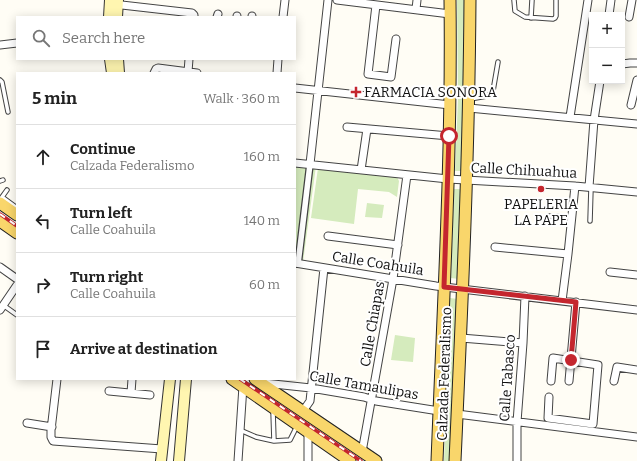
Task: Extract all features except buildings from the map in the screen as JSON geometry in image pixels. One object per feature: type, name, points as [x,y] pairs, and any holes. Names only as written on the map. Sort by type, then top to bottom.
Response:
[{"type":"main road","name":"Calzada Federalismo","points":[[437,461],[448,179],[450,0]]},
{"type":"main road","name":"Calzada Federalismo","points":[[455,461],[467,180],[470,0]]},
{"type":"main road","points":[[109,16],[114,2]]},
{"type":"main road","points":[[114,2],[117,16]]},
{"type":"main road","points":[[110,60],[112,72]]},
{"type":"main road","points":[[118,60],[120,72]]},
{"type":"main road","points":[[1,200],[16,214]]},
{"type":"main road","points":[[0,221],[16,232]]},
{"type":"main road","points":[[160,461],[170,380]]},
{"type":"main road","points":[[179,461],[186,380]]},
{"type":"main road","points":[[233,380],[350,461]]},
{"type":"main road","points":[[257,381],[376,461]]},
{"type":"main road","points":[[319,439],[326,427]]},
{"type":"street","points":[[283,16],[285,0]]},
{"type":"street","points":[[296,264],[310,164],[328,0]]},
{"type":"street","points":[[337,0],[450,14]]},
{"type":"street","points":[[416,10],[417,0]]},
{"type":"street","points":[[570,117],[588,0]]},
{"type":"street","points":[[609,12],[611,0]]},
{"type":"street","points":[[629,17],[632,0]]},
{"type":"street","points":[[114,2],[192,13],[194,16]]},
{"type":"street","points":[[376,5],[368,74],[391,78],[396,39]]},
{"type":"street","points":[[0,45],[16,43]]},
{"type":"street","points":[[154,72],[158,68],[188,72],[189,60]]},
{"type":"street","points":[[277,72],[278,60]]},
{"type":"street","points":[[625,64],[637,64]]},
{"type":"street","points":[[631,105],[637,80]]},
{"type":"street","points":[[590,187],[594,120],[600,84]]},
{"type":"street","points":[[296,88],[450,106]]},
{"type":"street","points":[[469,104],[637,124]]},
{"type":"street","points":[[346,127],[449,136]]},
{"type":"street","points":[[361,170],[367,129]]},
{"type":"street","name":"Calle Chihuahua","points":[[296,163],[448,179],[590,187],[637,192]]},
{"type":"street","name":"Calle Chiapas","points":[[362,452],[393,279],[407,175]]},
{"type":"street","points":[[562,301],[575,186]]},
{"type":"street","points":[[328,236],[398,245]]},
{"type":"street","points":[[495,247],[568,254]]},
{"type":"street","name":"Calle Coahuila","points":[[296,264],[444,287],[637,310]]},
{"type":"street","points":[[0,267],[16,278]]},
{"type":"street","points":[[303,411],[310,401],[324,268]]},
{"type":"street","points":[[610,272],[637,275]]},
{"type":"street","points":[[2,308],[16,287]]},
{"type":"street","name":"Calle Tabasco","points":[[517,461],[517,422],[525,296]]},
{"type":"street","points":[[569,381],[576,302]]},
{"type":"street","points":[[461,338],[523,343]]},
{"type":"street","points":[[549,397],[548,418],[593,424],[598,365],[553,358],[551,382]]},
{"type":"street","points":[[614,381],[617,367],[637,370]]},
{"type":"street","points":[[57,380],[51,437],[53,440],[162,449]]},
{"type":"street","points":[[131,393],[132,380]]},
{"type":"street","name":"Calle Tamaulipas","points":[[257,381],[311,388],[364,397],[376,401],[439,411]]},
{"type":"street","points":[[238,461],[242,386]]},
{"type":"street","points":[[110,391],[150,395]]},
{"type":"street","points":[[458,414],[637,437]]},
{"type":"street","points":[[26,423],[52,427]]},
{"type":"street","points":[[308,431],[308,461]]},
{"type":"lane","points":[[514,0],[515,11],[524,17],[553,19],[555,18],[556,0]]},
{"type":"lane","points":[[531,18],[532,0]]},
{"type":"lane","points":[[469,104],[487,96],[493,90],[498,62]]},
{"type":"lane","points":[[0,80],[2,82],[8,112]]},
{"type":"lane","points":[[590,187],[590,221]]},
{"type":"lane","points":[[7,190],[1,200],[16,208]]},
{"type":"lane","points":[[548,216],[572,217]]},
{"type":"lane","points":[[2,308],[16,315]]},
{"type":"lane","points":[[273,408],[274,441]]},
{"type":"lane","points":[[240,430],[256,437],[274,441],[290,440],[298,424]]},
{"type":"green space","points":[[457,0],[465,0],[463,171],[455,171],[458,98]]},
{"type":"green space","points":[[296,164],[316,166],[303,262],[296,260]]},
{"type":"green space","points":[[318,168],[397,177],[399,181],[397,197],[389,192],[358,189],[354,224],[311,218]]},
{"type":"green space","points":[[454,189],[462,189],[459,279],[451,278]]},
{"type":"green space","points":[[367,203],[384,205],[382,218],[365,217]]},
{"type":"green space","points":[[450,298],[458,299],[450,461],[444,461]]},
{"type":"green space","points":[[395,335],[415,338],[413,362],[391,360]]},
{"type":"railway","points":[[0,214],[16,225]]},
{"type":"railway","points":[[241,380],[361,461]]},
{"type":"place","name":"FARMACIA SONORA","points":[[356,92]]},
{"type":"place","name":"PAPELERIA LA PAPE","points":[[541,189]]},
{"type":"route","points":[[449,136],[444,287],[576,302],[571,360]]}]
